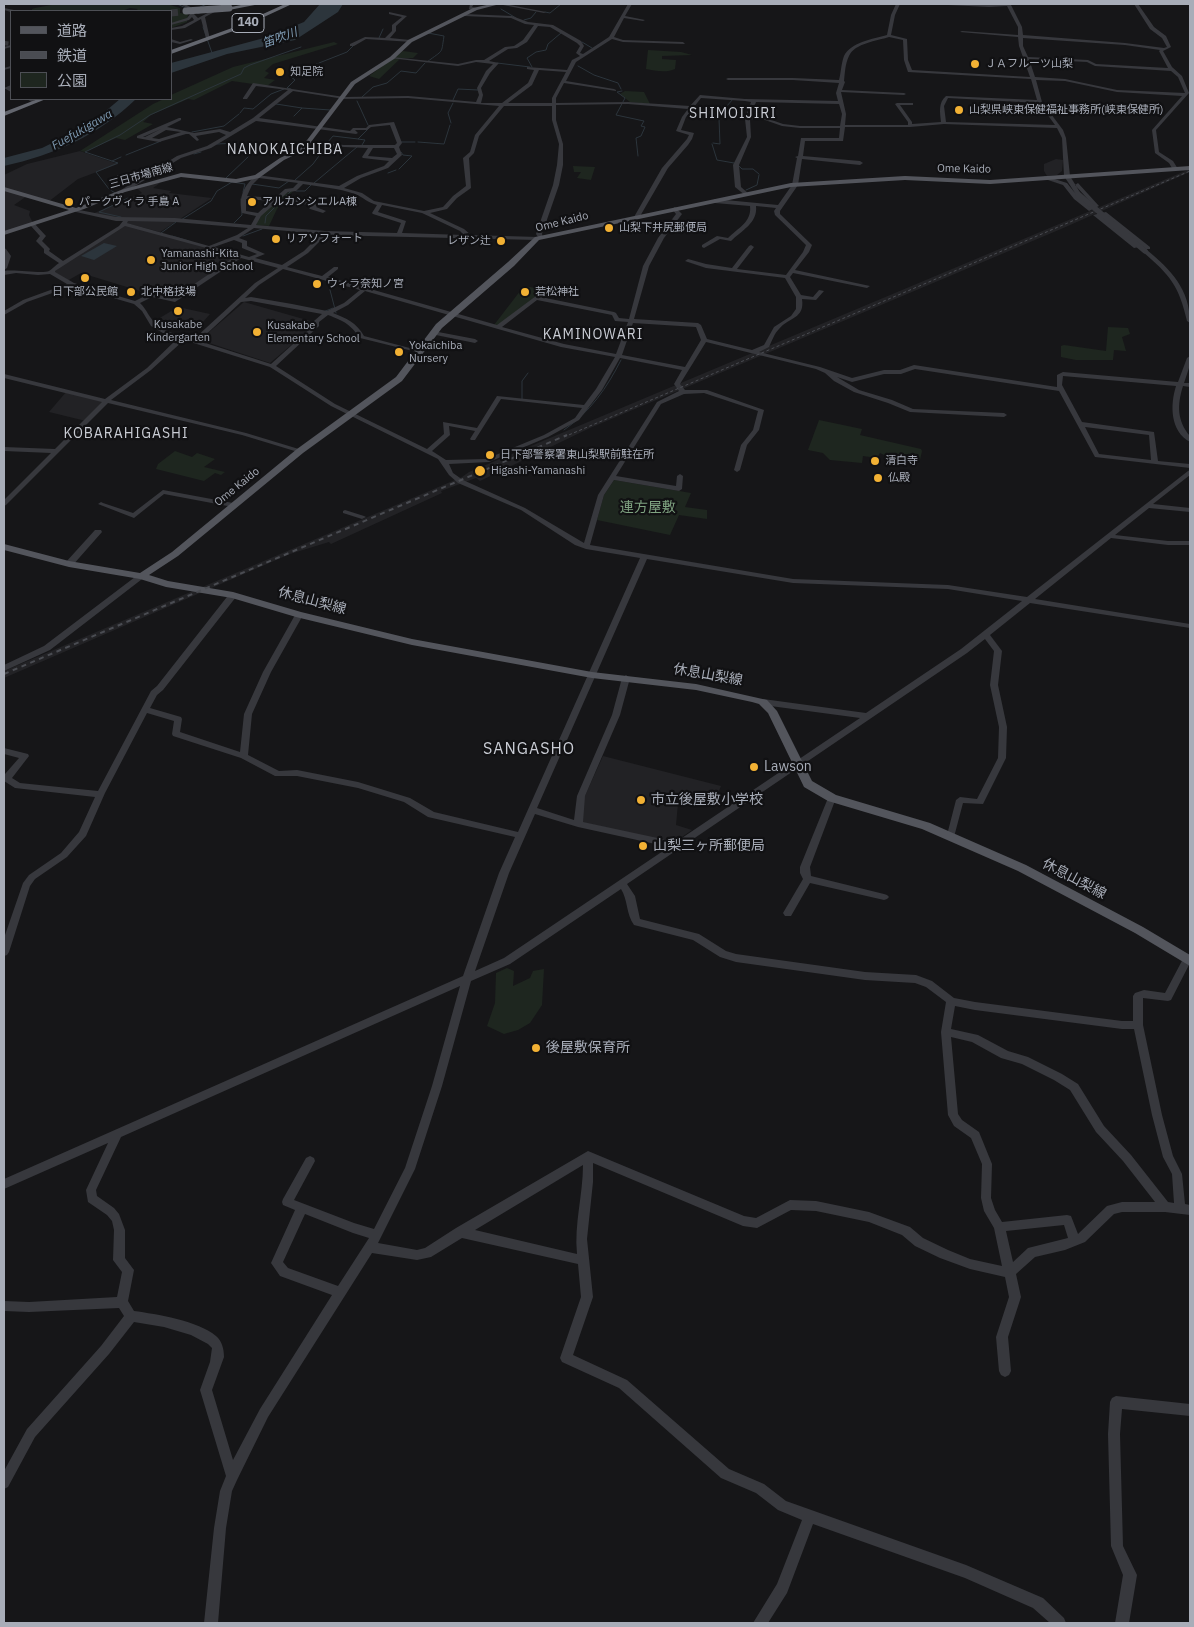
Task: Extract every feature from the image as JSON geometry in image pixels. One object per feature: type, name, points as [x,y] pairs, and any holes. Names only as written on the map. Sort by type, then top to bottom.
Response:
[{"type":"highway","name":"140","points":[[181,12],[257,4]]},
{"type":"highway","name":"140","points":[[172,52],[289,4]]},
{"type":"highway","points":[[5,112],[31,100]]},
{"type":"main road","name":"三日市場南線","points":[[4,233],[76,210],[123,190],[185,175],[236,180],[258,176],[282,159],[303,148],[341,97],[358,80],[392,58],[410,40],[465,14],[474,6],[498,4]]},
{"type":"main road","name":"Ome Kaido","points":[[142,576],[175,554],[300,451],[399,379],[433,333],[512,264],[539,237],[795,185],[905,178],[990,182],[1045,178],[1068,179],[1190,168]]},
{"type":"main road","points":[[4,189],[76,210]]},
{"type":"main road","points":[[4,547],[69,564],[142,576]]},
{"type":"main road","name":"休息山梨線","points":[[142,576],[166,584],[233,595],[299,615],[412,642],[592,675],[713,690],[763,702],[772,711],[808,784],[832,798],[950,836],[1022,868],[1139,930],[1189,960]]},
{"type":"street","points":[[182,4],[204,17]]},
{"type":"street","points":[[498,4],[544,12]]},
{"type":"street","points":[[4,273],[14,270],[38,275],[51,272],[125,222],[175,220],[325,233],[539,237],[556,185],[560,165],[561,144],[554,120],[554,98],[574,61],[611,38],[630,4]]},
{"type":"street","points":[[889,36],[893,10],[898,4]]},
{"type":"street","points":[[948,4],[965,6],[1009,4],[1017,19],[1021,46],[1040,102],[1058,126],[1064,138],[1068,179],[1078,194],[1146,250]]},
{"type":"street","points":[[962,32],[1169,48],[1164,38],[1152,28],[1136,4]]},
{"type":"street","points":[[172,29],[229,6]]},
{"type":"street","points":[[387,39],[394,30],[394,26],[405,16],[390,13]]},
{"type":"street","points":[[172,24],[188,19],[192,14],[197,20]]},
{"type":"street","points":[[465,14],[512,17],[551,26],[582,44],[578,54],[582,55]]},
{"type":"street","points":[[204,17],[207,39]]},
{"type":"street","points":[[622,17],[643,20]]},
{"type":"street","points":[[486,62],[507,48],[515,47],[526,41],[537,24]]},
{"type":"street","points":[[787,277],[809,245],[777,214],[779,207],[795,185],[798,157],[804,137],[841,140],[843,126],[842,103],[839,91],[843,82],[848,53],[855,47],[889,36],[905,39],[907,53],[905,60],[910,71],[1033,78],[1073,82],[1118,91],[1185,96]]},
{"type":"street","points":[[352,45],[364,38],[410,40]]},
{"type":"street","points":[[611,38],[623,41],[683,43]]},
{"type":"street","points":[[172,40],[180,43],[191,40],[185,47]]},
{"type":"street","points":[[1164,48],[1161,50],[1172,70],[1178,74],[1188,87],[1185,96],[1154,130],[1157,153],[1171,162],[1175,169]]},
{"type":"street","points":[[392,58],[458,65],[486,62],[497,63],[488,72],[479,88],[481,95],[478,104]]},
{"type":"street","points":[[1026,58],[1088,61],[1095,65],[1172,70]]},
{"type":"street","points":[[529,68],[569,71]]},
{"type":"street","points":[[424,212],[445,208],[455,197],[469,187],[466,158],[472,153],[477,136],[503,105],[530,84],[538,69]]},
{"type":"street","points":[[728,79],[793,79],[843,82]]},
{"type":"street","points":[[270,86],[276,81]]},
{"type":"street","points":[[564,82],[614,90]]},
{"type":"street","points":[[245,98],[255,84],[341,97],[408,96],[478,104],[554,105],[628,103],[690,109],[800,127],[910,126],[944,123],[1058,126]]},
{"type":"street","points":[[123,190],[179,157],[209,147],[255,119],[291,90]]},
{"type":"street","points":[[839,91],[904,94]]},
{"type":"street","points":[[637,217],[652,194],[665,168],[690,140],[692,134],[678,131],[690,109],[700,96],[842,103]]},
{"type":"street","points":[[944,123],[942,106],[946,97],[1040,102]]},
{"type":"street","points":[[746,194],[738,187],[736,166],[749,137],[749,118],[754,100]]},
{"type":"street","points":[[910,126],[910,122],[897,104],[911,104]]},
{"type":"street","points":[[179,119],[164,128],[186,133],[194,137]]},
{"type":"street","points":[[255,119],[353,134],[353,129],[368,129],[369,126],[392,123],[400,143],[396,147]]},
{"type":"street","points":[[180,140],[220,130],[229,134]]},
{"type":"street","points":[[151,139],[159,142],[186,133]]},
{"type":"street","points":[[309,142],[344,146],[396,147]]},
{"type":"street","points":[[372,146],[365,158],[394,160]]},
{"type":"street","points":[[340,188],[359,177],[386,167],[400,154],[396,147]]},
{"type":"street","points":[[798,157],[860,163]]},
{"type":"street","points":[[119,176],[139,180]]},
{"type":"street","points":[[259,215],[244,212],[241,204],[248,184],[258,176],[340,188],[360,194],[372,202],[424,212],[462,230],[468,236]]},
{"type":"street","points":[[1045,178],[1065,184],[1076,198],[1089,209],[1096,206],[1076,183],[1068,179]]},
{"type":"street","points":[[236,180],[248,184]]},
{"type":"street","points":[[210,247],[250,231],[256,226],[259,215],[287,190],[294,190],[302,182]]},
{"type":"street","points":[[243,197],[277,200]]},
{"type":"street","points":[[292,200],[316,205],[312,208],[323,210]]},
{"type":"street","points":[[715,200],[753,206],[779,207]]},
{"type":"street","points":[[380,204],[375,214],[404,222],[399,234]]},
{"type":"street","points":[[704,246],[719,237],[729,240],[752,218],[753,206]]},
{"type":"street","points":[[51,272],[72,284],[136,303],[144,310],[152,325],[182,338],[272,366],[351,414],[428,451],[446,462],[487,461],[572,422],[587,407],[618,357],[631,321],[646,266],[661,238],[679,214],[675,209]]},
{"type":"street","points":[[76,210],[498,326],[563,346],[688,369]]},
{"type":"street","points":[[1136,247],[1096,215],[1106,214],[1177,281],[1185,297],[1190,321]]},
{"type":"street","points":[[32,224],[43,236],[39,241],[47,249],[46,252],[62,263]]},
{"type":"street","points":[[195,341],[242,300],[257,284],[306,252],[325,233]]},
{"type":"street","points":[[233,238],[245,242],[244,247],[262,254],[251,258]]},
{"type":"street","points":[[733,270],[751,247]]},
{"type":"street","points":[[4,250],[8,256],[4,268]]},
{"type":"street","points":[[136,303],[151,295],[173,301],[240,256]]},
{"type":"street","points":[[688,261],[733,270],[787,277]]},
{"type":"street","points":[[323,278],[336,268]]},
{"type":"street","points":[[792,271],[867,286]]},
{"type":"street","points":[[753,352],[767,346],[776,328],[793,318],[798,310],[798,296],[787,277]]},
{"type":"street","points":[[5,310],[72,284]]},
{"type":"street","points":[[272,366],[317,325],[316,322],[324,312],[346,304],[364,289]]},
{"type":"street","points":[[798,296],[814,299],[821,291]]},
{"type":"street","points":[[498,326],[536,298],[614,314],[617,320],[698,325],[704,340]]},
{"type":"street","points":[[242,300],[251,299],[324,312],[357,328],[362,337],[419,352]]},
{"type":"street","points":[[433,333],[475,340]]},
{"type":"street","points":[[4,504],[106,401],[149,368],[182,338]]},
{"type":"street","points":[[704,340],[857,380],[884,372],[901,372],[914,367],[1060,388]]},
{"type":"street","points":[[683,392],[677,384],[688,369],[704,340]]},
{"type":"street","points":[[1190,358],[1174,400],[1174,416],[1177,424],[1190,440]]},
{"type":"street","points":[[827,371],[842,385],[869,397],[900,404],[912,411],[1004,415]]},
{"type":"street","points":[[1190,385],[1170,385],[1060,374],[1060,388],[1097,456],[1190,466]]},
{"type":"street","points":[[4,376],[244,434],[300,451]]},
{"type":"street","points":[[586,547],[601,495],[659,403],[683,392],[704,391],[760,410],[756,430],[744,445],[737,470]]},
{"type":"street","points":[[473,439],[499,397],[587,407]]},
{"type":"street","points":[[428,451],[447,435],[445,423],[479,430]]},
{"type":"street","points":[[1079,424],[1152,433],[1155,463]]},
{"type":"street","points":[[4,450],[55,451]]},
{"type":"street","points":[[446,462],[450,474],[465,483],[524,510],[570,540],[586,547],[793,581],[948,588],[1029,599],[1190,626]]},
{"type":"street","points":[[4,1184],[507,962],[623,885],[676,845],[964,651],[1190,472]]},
{"type":"street","points":[[613,478],[679,489],[680,476]]},
{"type":"street","points":[[101,504],[134,516],[163,492],[233,505]]},
{"type":"street","points":[[1147,506],[1190,510]]},
{"type":"street","points":[[345,512],[362,516]]},
{"type":"street","points":[[69,564],[98,532]]},
{"type":"street","points":[[1109,536],[1168,543],[1190,543]]},
{"type":"street","points":[[211,1623],[220,1528],[226,1491],[232,1476],[264,1413],[342,1293],[369,1247],[410,1168],[466,979],[519,835],[532,810],[644,558]]},
{"type":"street","points":[[4,668],[47,648],[142,576]]},
{"type":"street","points":[[4,952],[26,885],[32,877],[75,844],[83,834],[100,794],[154,693],[160,688],[233,595]]},
{"type":"street","points":[[244,756],[248,714],[267,672],[299,615]]},
{"type":"street","points":[[950,836],[960,800],[980,802],[1002,758],[1003,727],[994,685],[998,651],[985,634]]},
{"type":"street","points":[[578,824],[581,796],[616,715],[626,678]]},
{"type":"street","points":[[763,702],[866,716]]},
{"type":"street","points":[[146,710],[178,719],[176,734],[244,756],[278,774],[296,773],[358,785],[407,800],[431,815],[519,835]]},
{"type":"street","points":[[4,752],[25,756],[5,778],[18,786],[100,794]]},
{"type":"street","points":[[808,879],[805,867],[832,798]]},
{"type":"street","points":[[532,810],[578,824],[676,845]]},
{"type":"street","points":[[808,879],[884,897]]},
{"type":"street","points":[[788,913],[808,879]]},
{"type":"street","points":[[623,885],[630,896],[634,918],[638,922],[696,938],[723,954],[764,963],[815,968],[865,976],[916,979],[929,984],[951,1001],[975,1006],[1122,1026],[1138,1025]]},
{"type":"street","points":[[1009,1273],[1032,1252],[1081,1238],[1111,1210],[1122,1207],[1165,1207],[1185,1210],[1176,1174],[1168,1157],[1157,1115],[1138,1025],[1138,996],[1144,994],[1168,997],[1189,960]]},
{"type":"street","points":[[951,1001],[946,1032],[953,1115],[958,1123],[975,1135],[988,1164],[986,1198],[990,1211],[999,1227],[1015,1297],[1002,1337],[1005,1371]]},
{"type":"street","points":[[946,1032],[974,1038],[1005,1055],[1024,1060],[1074,1087],[1100,1129],[1165,1207]]},
{"type":"street","points":[[117,1135],[91,1190],[92,1199],[112,1210],[119,1223],[119,1260],[128,1270],[122,1302],[131,1316],[179,1325],[211,1339],[217,1346],[218,1357],[208,1378],[206,1390],[232,1476]]},
{"type":"street","points":[[369,1247],[417,1255],[427,1253],[588,1156]]},
{"type":"street","points":[[588,1156],[743,1221],[757,1223],[790,1205],[816,1206],[869,1217],[906,1231],[919,1242],[944,1254],[970,1264],[1009,1273]]},
{"type":"street","points":[[588,1156],[588,1182],[580,1239],[587,1297],[566,1358],[623,1384],[724,1474],[760,1488],[782,1506],[966,1572],[1038,1603],[1059,1623]]},
{"type":"street","points":[[310,1161],[288,1202],[376,1234]]},
{"type":"street","points":[[302,1208],[277,1263],[284,1272],[342,1293]]},
{"type":"street","points":[[999,1227],[1067,1220],[1075,1240]]},
{"type":"street","points":[[460,1232],[582,1260]]},
{"type":"street","points":[[4,1306],[29,1307],[122,1302]]},
{"type":"street","points":[[4,1483],[31,1433],[105,1350],[131,1316]]},
{"type":"street","points":[[1122,1623],[1130,1575],[1117,1546],[1114,1434],[1116,1402],[1190,1410]]},
{"type":"street","points":[[760,1623],[782,1588],[810,1516]]},
{"type":"shaded area","points":[[80,151],[118,164],[78,179],[48,202],[27,196],[14,205],[30,211],[29,215],[33,223],[4,233],[4,175],[27,164]]},
{"type":"shaded area","points":[[1056,159],[1063,160],[1062,171],[1057,175],[1047,176],[1044,171],[1044,164]]},
{"type":"shaded area","points":[[1190,169],[1190,172],[1061,229],[590,428],[480,481],[476,478],[441,491],[442,493],[331,544],[329,542],[290,554],[4,678],[4,671],[462,477],[469,472]]},
{"type":"shaded area","points":[[160,183],[153,188],[171,191],[169,193],[212,198],[160,232],[126,223],[126,220],[92,214],[142,193],[137,188]]},
{"type":"shaded area","name":"Yamanashi-Kita Junior High School","points":[[124,224],[240,256],[173,301],[81,273],[67,281],[52,273],[52,270]]},
{"type":"shaded area","name":"Kusakabe Elementary School","points":[[244,302],[314,322],[315,325],[270,363],[200,340]]},
{"type":"shaded area","points":[[178,307],[210,314],[203,322],[188,319],[182,325],[158,319]]},
{"type":"shaded area","points":[[67,391],[106,401],[86,421],[49,412]]},
{"type":"shaded area","name":"市立後屋敷小学校","points":[[603,756],[721,786],[714,803],[698,798],[697,807],[678,803],[676,825],[692,830],[673,843],[581,822],[584,798]]},
{"type":"green space","points":[[57,4],[167,4],[180,8],[180,13],[188,14],[187,22],[172,28],[172,10],[136,10],[138,9],[130,8],[125,10],[32,10]]},
{"type":"green space","points":[[334,42],[338,44],[273,64],[265,71],[269,73],[264,78],[275,80],[267,86],[232,81],[194,100],[188,99],[151,115],[143,122],[153,124],[125,140],[116,138],[85,152],[80,151],[153,104],[162,100],[172,100],[172,95],[233,67]]},
{"type":"green space","points":[[648,50],[681,52],[692,55],[662,56],[662,59],[676,60],[675,69],[657,71],[646,69]]},
{"type":"green space","points":[[403,51],[418,53],[413,58],[401,58],[379,79],[369,76]]},
{"type":"green space","points":[[625,91],[644,92],[650,104],[630,102],[620,94]]},
{"type":"green space","points":[[573,166],[595,167],[591,180],[577,178],[581,172],[574,172]]},
{"type":"green space","points":[[294,190],[277,209],[269,226],[256,225],[262,213],[271,203],[282,195]]},
{"type":"green space","points":[[524,286],[535,288],[536,298],[499,326],[494,325]]},
{"type":"green space","points":[[1108,327],[1128,328],[1130,334],[1122,337],[1126,351],[1114,350],[1113,360],[1076,360],[1061,357],[1061,346],[1064,345],[1106,351]]},
{"type":"green space","points":[[819,420],[862,429],[860,435],[921,449],[920,460],[894,460],[880,453],[877,458],[863,456],[862,463],[830,460],[823,453],[808,450]]},
{"type":"green space","points":[[175,451],[192,457],[197,453],[215,459],[204,467],[225,472],[221,475],[215,473],[204,481],[156,469],[158,464]]},
{"type":"green space","name":"連方屋敷","points":[[614,480],[691,493],[685,507],[707,510],[707,519],[679,515],[670,535],[597,520],[604,495]]},
{"type":"green space","points":[[507,968],[514,971],[513,986],[530,978],[533,971],[544,969],[542,1005],[530,1023],[518,1030],[504,1034],[487,1026],[495,1003],[496,973]]},
{"type":"water","name":"笛吹川","points":[[320,4],[343,4],[338,12],[295,40],[227,54],[172,73],[172,63],[264,38],[304,22]]},
{"type":"water","name":"Fuefukigawa","points":[[119,100],[135,100],[107,123],[75,142],[41,156],[4,166],[4,158],[42,148],[89,125]]},
{"type":"water","points":[[104,243],[117,246],[94,260],[81,256]]},
{"type":"waterway","points":[[177,4],[186,8]]},
{"type":"waterway","points":[[200,7],[207,4]]},
{"type":"waterway","points":[[545,12],[550,13],[561,4]]},
{"type":"waterway","points":[[501,9],[516,18]]},
{"type":"waterway","points":[[524,20],[531,18],[536,12]]},
{"type":"waterway","points":[[203,27],[212,53]]},
{"type":"waterway","points":[[379,38],[383,29]]},
{"type":"waterway","points":[[427,62],[441,51],[444,36],[428,33]]},
{"type":"waterway","points":[[532,67],[527,58],[536,52],[546,50],[548,44],[561,33]]},
{"type":"waterway","points":[[582,42],[592,48]]},
{"type":"waterway","points":[[319,63],[347,52],[354,45]]},
{"type":"waterway","points":[[112,161],[85,152],[120,135],[150,115],[241,74],[244,68],[250,65],[301,47]]},
{"type":"waterway","points":[[362,97],[373,87],[387,83],[401,71],[416,73],[425,63]]},
{"type":"waterway","points":[[497,63],[530,67]]},
{"type":"waterway","points":[[291,89],[287,88],[295,80],[291,77],[299,70],[317,64]]},
{"type":"waterway","points":[[578,66],[594,75],[618,83],[621,89]]},
{"type":"waterway","points":[[240,113],[244,108],[253,109],[271,94],[284,89]]},
{"type":"waterway","points":[[453,100],[458,89],[478,90]]},
{"type":"waterway","points":[[622,91],[617,92],[625,98],[616,115],[644,121],[641,126],[645,127],[641,136],[636,138],[638,156]]},
{"type":"waterway","points":[[720,114],[733,99]]},
{"type":"waterway","points":[[357,101],[368,125]]},
{"type":"waterway","points":[[451,123],[448,113],[453,103]]},
{"type":"waterway","points":[[276,104],[302,108]]},
{"type":"waterway","points":[[294,116],[302,108]]},
{"type":"waterway","points":[[302,108],[330,110]]},
{"type":"waterway","points":[[701,112],[719,119],[720,144],[713,143]]},
{"type":"waterway","points":[[192,132],[224,126],[239,114]]},
{"type":"waterway","points":[[418,142],[444,144],[450,125]]},
{"type":"waterway","points":[[358,139],[370,127]]},
{"type":"waterway","points":[[327,143],[333,136],[358,139]]},
{"type":"waterway","points":[[358,139],[365,140],[362,145]]},
{"type":"waterway","points":[[126,155],[161,141]]},
{"type":"waterway","points":[[401,142],[415,142]]},
{"type":"waterway","points":[[217,144],[237,143]]},
{"type":"waterway","points":[[712,144],[717,160],[734,163]]},
{"type":"waterway","points":[[295,180],[313,164],[327,145]]},
{"type":"waterway","points":[[314,183],[357,147]]},
{"type":"waterway","points":[[194,154],[201,152]]},
{"type":"waterway","points":[[399,169],[412,156],[403,155],[401,152]]},
{"type":"waterway","points":[[112,161],[121,157]]},
{"type":"waterway","points":[[226,178],[248,157]]},
{"type":"waterway","points":[[112,161],[118,163],[96,172],[109,189],[115,193]]},
{"type":"waterway","points":[[738,165],[742,169],[753,169],[759,174]]},
{"type":"waterway","points":[[388,173],[396,170]]},
{"type":"waterway","points":[[746,190],[757,185],[759,175]]},
{"type":"waterway","points":[[252,184],[279,188],[289,181]]},
{"type":"waterway","points":[[181,220],[211,201],[217,191],[232,182],[245,184],[243,192]]},
{"type":"waterway","points":[[296,191],[305,191],[311,185]]},
{"type":"waterway","points":[[265,223],[266,216],[291,191]]},
{"type":"waterway","points":[[121,217],[99,212],[128,198]]},
{"type":"waterway","points":[[234,223],[242,215],[241,199]]},
{"type":"waterway","points":[[161,233],[176,222]]},
{"type":"waterway","points":[[243,236],[262,229]]},
{"type":"waterway","points":[[172,236],[189,241]]},
{"type":"waterway","points":[[331,282],[330,290],[336,313]]},
{"type":"waterway","points":[[323,312],[333,308]]},
{"type":"waterway","points":[[564,430],[597,399],[621,360]]},
{"type":"waterway","points":[[522,400],[522,381],[528,373]]},
{"type":"tunnel","points":[[172,13],[181,12]]},
{"type":"tunnel","points":[[4,43],[10,44]]},
{"type":"railway","points":[[564,437],[1190,171]]},
{"type":"railway","points":[[4,674],[567,435]]},
{"type":"place","name":"ＪＡフルーツ山梨","points":[[975,64]]},
{"type":"place","name":"知足院","points":[[280,72]]},
{"type":"place","name":"山梨県峡東保健福祉事務所(峡東保健所)","points":[[959,110]]},
{"type":"place","name":"パークヴィラ 手島 A","points":[[69,202]]},
{"type":"place","name":"アルカンシエルA棟","points":[[252,202]]},
{"type":"place","name":"山梨下井尻郵便局","points":[[609,228]]},
{"type":"place","name":"リアソフォート","points":[[276,239]]},
{"type":"place","name":"レザン辻","points":[[501,241]]},
{"type":"place","name":"Yamanashi-Kita Junior High School","points":[[151,260]]},
{"type":"place","name":"日下部公民館","points":[[85,278]]},
{"type":"place","name":"ウィラ奈知ノ宮","points":[[317,284]]},
{"type":"place","name":"北中格技場","points":[[131,292]]},
{"type":"place","name":"若松神社","points":[[525,292]]},
{"type":"place","name":"Kusakabe Kindergarten","points":[[178,311]]},
{"type":"place","name":"Kusakabe Elementary School","points":[[257,332]]},
{"type":"place","name":"Yokaichiba Nursery","points":[[399,352]]},
{"type":"place","name":"日下部警察署東山梨駅前駐在所","points":[[490,455]]},
{"type":"place","name":"清白寺","points":[[875,461]]},
{"type":"place","name":"Higashi-Yamanashi","points":[[480,471]]},
{"type":"place","name":"仏殿","points":[[878,478]]},
{"type":"place","name":"Lawson","points":[[754,767]]},
{"type":"place","name":"市立後屋敷小学校","points":[[641,800]]},
{"type":"place","name":"山梨三ヶ所郵便局","points":[[643,846]]},
{"type":"place","name":"後屋敷保育所","points":[[536,1048]]},
{"type":"district","name":"SHIMOIJIRI","points":[[733,114]]},
{"type":"district","name":"NANOKAICHIBA","points":[[285,150]]},
{"type":"district","name":"KAMINOWARI","points":[[593,335]]},
{"type":"district","name":"KOBARAHIGASHI","points":[[126,434]]},
{"type":"district","name":"SANGASHO","points":[[529,749]]}]
